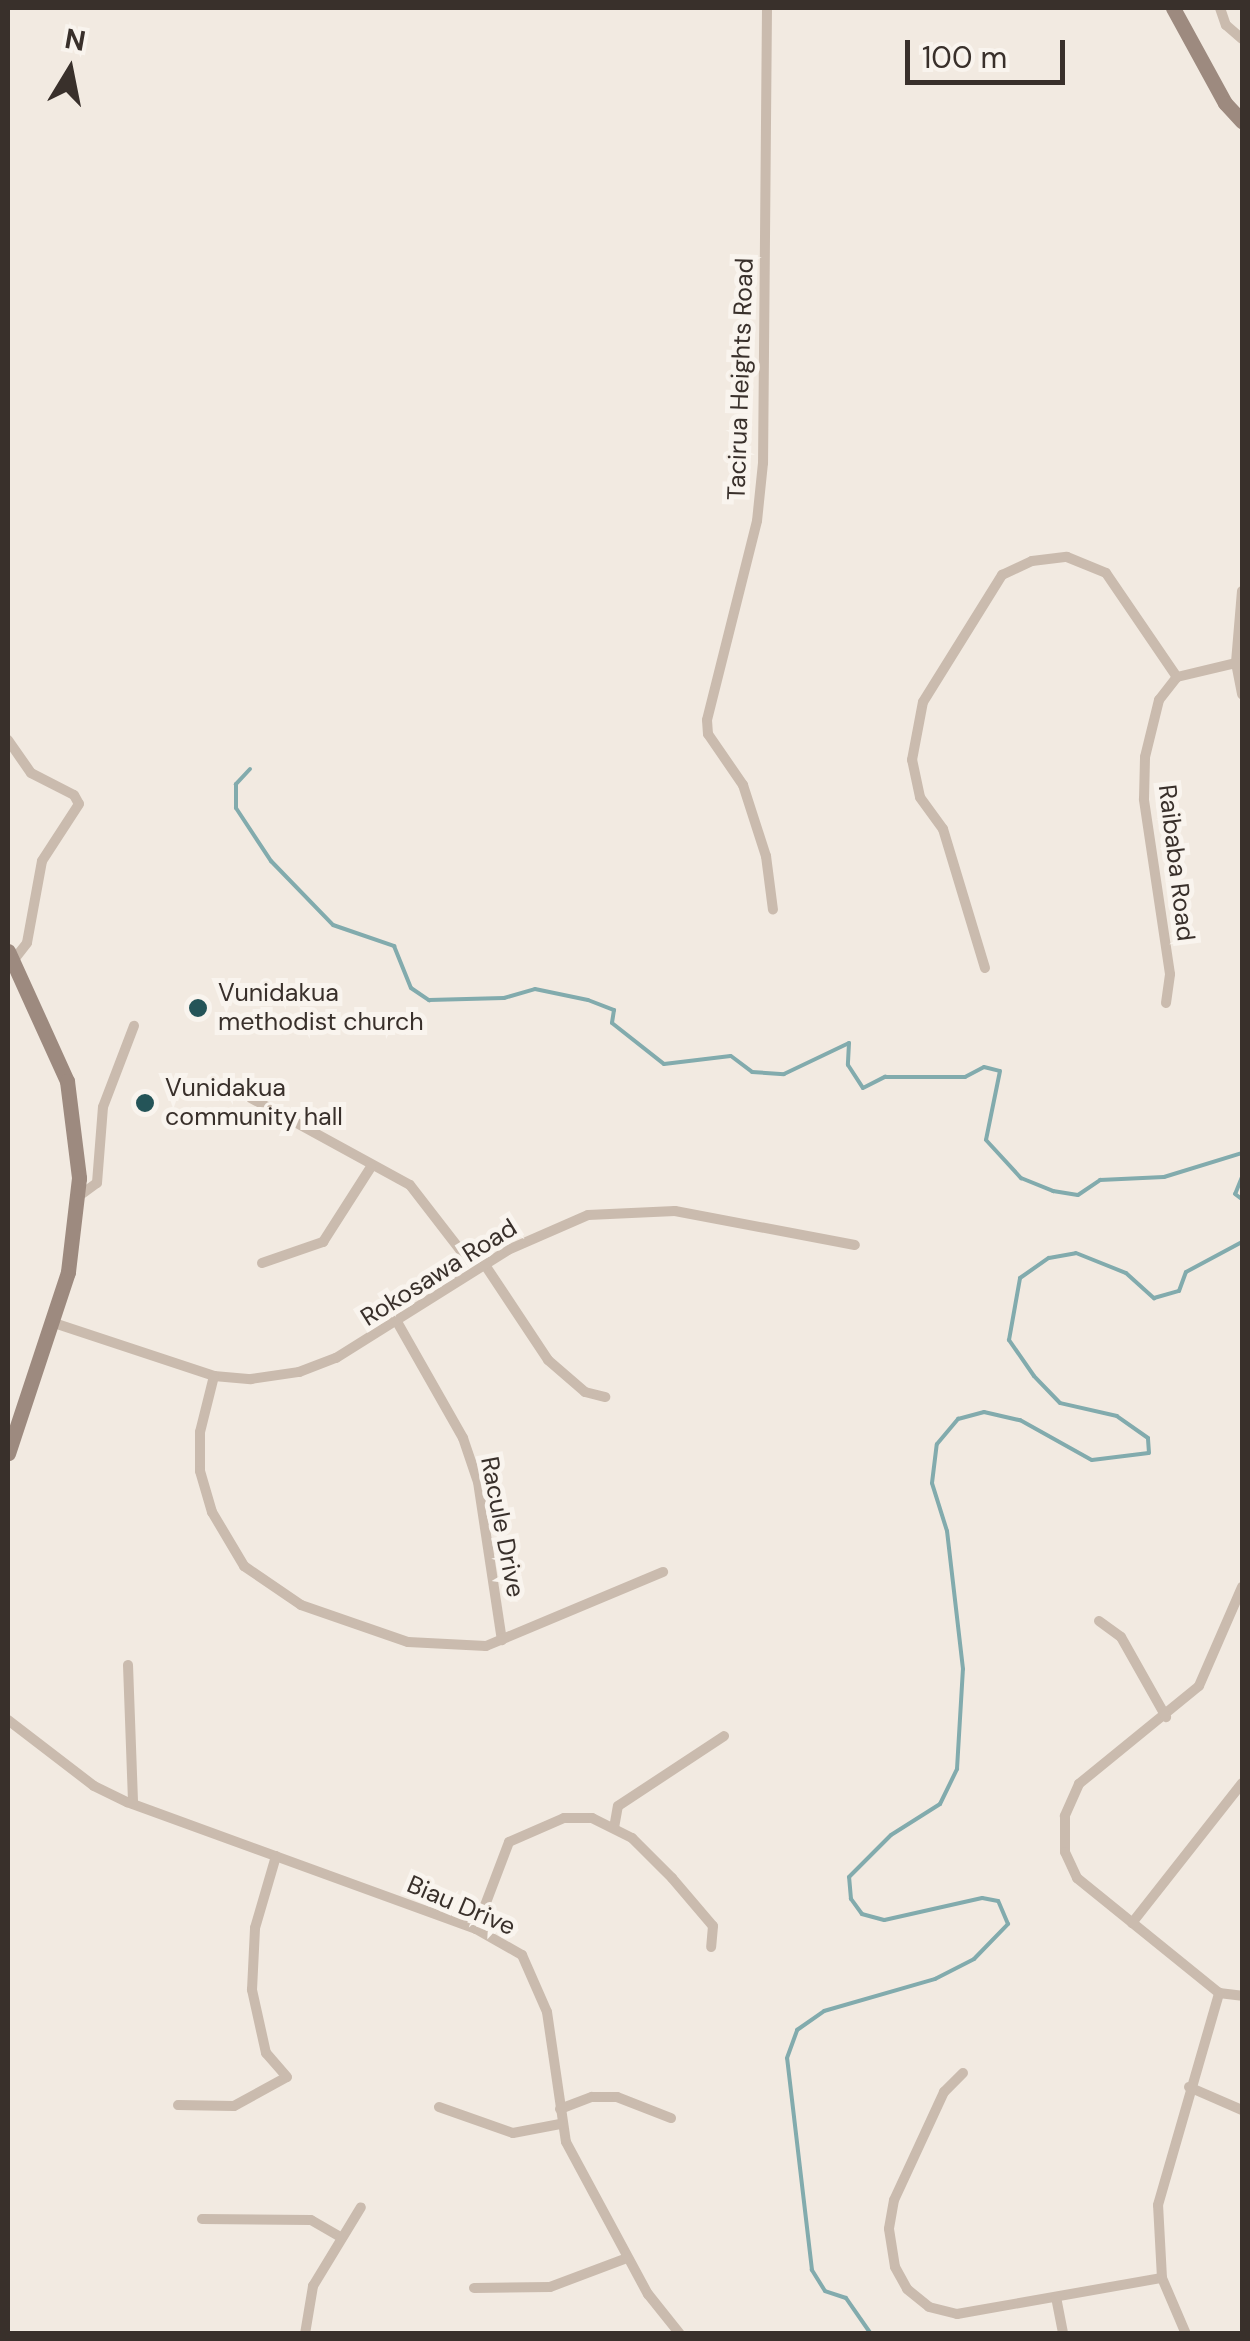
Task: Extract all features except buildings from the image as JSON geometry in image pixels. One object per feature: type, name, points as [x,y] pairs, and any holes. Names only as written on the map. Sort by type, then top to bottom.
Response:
[{"type":"main road","points":[[1173,8],[1224,103],[1242,121]]},
{"type":"main road","points":[[8,1453],[76,1240],[79,1196],[66,1080],[10,956]]},
{"type":"street","name":"Tacirua Heights Road","points":[[767,8],[763,463],[756,521],[707,720],[708,734],[743,785],[766,856],[774,910]]},
{"type":"street","points":[[1220,8],[1226,25],[1242,39]]},
{"type":"street","points":[[985,968],[943,829],[920,796],[912,760],[924,702],[1002,575],[1067,557],[1106,572],[1177,677],[1236,663]]},
{"type":"street","points":[[1242,591],[1236,663],[1242,694]]},
{"type":"street","name":"Raibaba Road","points":[[1166,1003],[1170,974],[1145,771],[1159,700],[1177,677]]},
{"type":"street","points":[[8,740],[31,773],[74,794],[78,804],[37,872],[27,943],[10,956]]},
{"type":"street","points":[[79,1196],[98,1180],[103,1107],[134,1026]]},
{"type":"street","points":[[251,1098],[428,1202],[548,1360],[586,1392],[605,1397]]},
{"type":"street","points":[[262,1263],[323,1242],[371,1167]]},
{"type":"street","name":"Rokosawa Road","points":[[52,1322],[214,1376],[299,1372],[396,1320],[480,1267],[588,1215],[637,1210],[855,1245]]},
{"type":"street","name":"Racule Drive","points":[[396,1320],[473,1468],[502,1640]]},
{"type":"street","points":[[214,1376],[200,1432],[200,1472],[212,1512],[244,1566],[302,1604],[365,1630],[450,1648],[502,1640],[664,1572]]},
{"type":"street","points":[[1242,1587],[1218,1654],[1199,1686],[1166,1717],[1079,1784],[1065,1816],[1065,1852],[1076,1878],[1219,1992],[1242,1996]]},
{"type":"street","points":[[1099,1622],[1121,1637],[1166,1717]]},
{"type":"street","points":[[128,1664],[133,1804]]},
{"type":"street","name":"Biau Drive","points":[[8,1720],[94,1786],[133,1804],[476,1929],[512,1948],[534,1970],[548,2012],[560,2124],[628,2258],[662,2316],[680,2334]]},
{"type":"street","points":[[614,1828],[618,1806],[724,1736]]},
{"type":"street","points":[[1132,1923],[1242,1784]]},
{"type":"street","points":[[476,1929],[510,1842],[564,1818],[592,1818],[614,1828],[672,1878],[712,1926],[710,1947]]},
{"type":"street","points":[[178,2105],[234,2106],[287,2077],[256,2029],[252,1990],[255,1928],[276,1856]]},
{"type":"street","points":[[1186,2334],[1162,2278],[1158,2205],[1219,1992]]},
{"type":"street","points":[[963,2073],[944,2092],[894,2200],[889,2229],[895,2268],[906,2289],[929,2307],[957,2314],[1162,2278]]},
{"type":"street","points":[[1189,2088],[1242,2110]]},
{"type":"street","points":[[560,2109],[592,2097],[617,2097],[671,2118]]},
{"type":"street","points":[[439,2107],[513,2133],[560,2124]]},
{"type":"street","points":[[305,2334],[314,2286],[340,2237],[361,2208]]},
{"type":"street","points":[[202,2219],[311,2220],[340,2237]]},
{"type":"street","points":[[474,2288],[550,2287],[628,2258]]},
{"type":"street","points":[[1056,2297],[1063,2334]]},
{"type":"waterway","points":[[250,769],[236,784],[236,808],[271,861],[333,925],[394,946],[411,988],[429,1000],[504,998],[535,989],[588,1000],[614,1010],[612,1023],[664,1064],[731,1056],[752,1072],[784,1074],[849,1043],[848,1065],[863,1088],[885,1077],[965,1077],[984,1067],[1000,1071],[986,1140],[1021,1178],[1053,1191],[1078,1195],[1100,1180],[1164,1177],[1242,1153]]},
{"type":"waterway","points":[[1242,1177],[1235,1194],[1242,1199]]},
{"type":"waterway","points":[[871,2334],[846,2298],[825,2291],[812,2270],[787,2058],[797,2030],[824,2011],[935,1979],[974,1959],[1008,1924],[998,1901],[982,1898],[884,1920],[862,1914],[851,1899],[849,1877],[891,1835],[940,1804],[957,1769],[963,1669],[947,1531],[932,1483],[937,1444],[958,1419],[984,1412],[1020,1420],[1092,1460],[1149,1453],[1148,1438],[1117,1416],[1060,1403],[1034,1376],[1009,1340],[1020,1278],[1049,1258],[1076,1253],[1126,1273],[1154,1298],[1179,1291],[1186,1272],[1242,1242]]},
{"type":"place","name":"Vunidakua methodist church","points":[[198,1008]]},
{"type":"place","name":"Vunidakua community hall","points":[[145,1103]]}]
